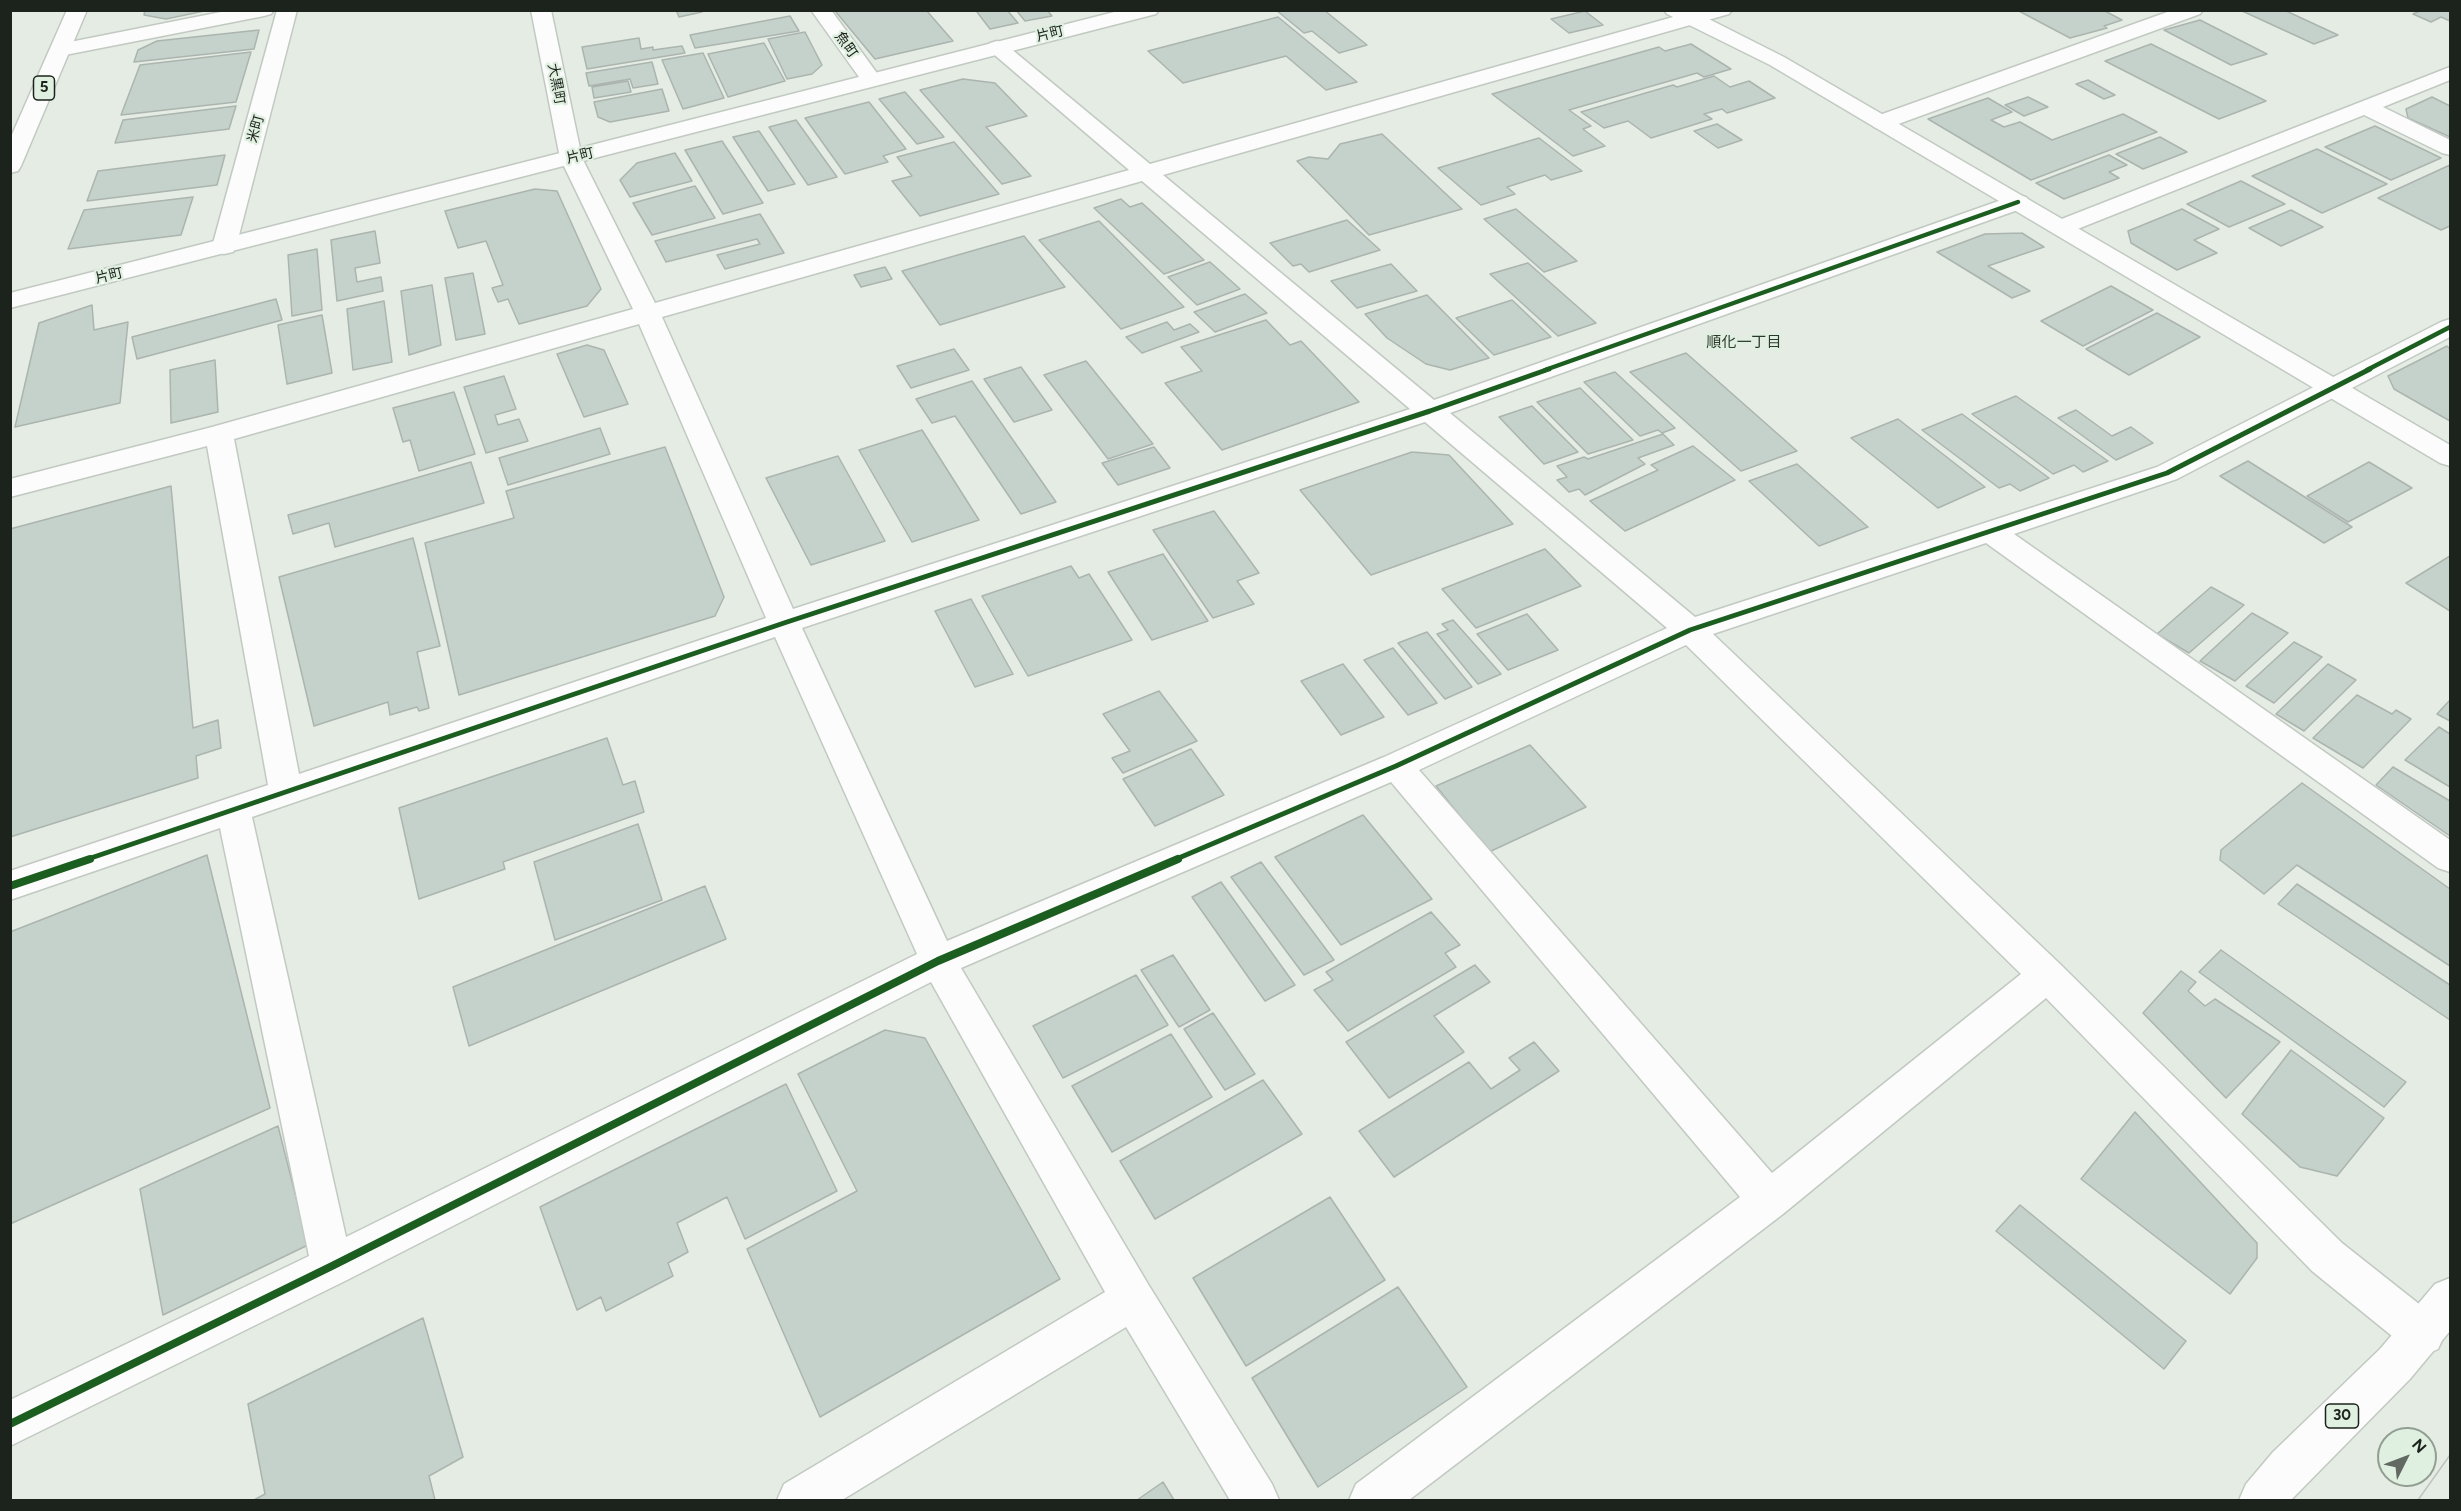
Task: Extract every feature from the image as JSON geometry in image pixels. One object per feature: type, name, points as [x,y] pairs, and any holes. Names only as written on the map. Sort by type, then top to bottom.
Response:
[{"type":"street","name":"5","points":[[10,165],[78,10]]},
{"type":"street","points":[[60,50],[264,10]]},
{"type":"street","name":"米町","points":[[224,247],[287,10]]},
{"type":"street","name":"大黒町","points":[[541,10],[571,158],[647,313],[784,623],[938,961],[1133,1299],[1256,1500]]},
{"type":"street","name":"魚町","points":[[821,10],[871,80]]},
{"type":"street","name":"片町","points":[[10,302],[997,47],[1149,10]]},
{"type":"street","points":[[10,488],[219,434],[647,313],[1144,172],[1683,15],[1722,10]]},
{"type":"street","points":[[1882,122],[2193,10]]},
{"type":"street","points":[[1683,15],[1777,61],[2451,457]]},
{"type":"street","points":[[997,47],[1690,630],[2047,975],[2327,1257],[2423,1334]]},
{"type":"street","points":[[2062,227],[2451,73]]},
{"type":"street","points":[[2367,108],[2451,148]]},
{"type":"street","points":[[10,886],[784,623],[1430,411],[2018,202]]},
{"type":"street","points":[[10,1424],[332,1266],[938,961],[1396,766],[1690,630],[2167,473],[2451,327]]},
{"type":"street","points":[[219,434],[286,792]]},
{"type":"street","points":[[1991,532],[2451,858]]},
{"type":"street","points":[[1396,766],[1769,1200]]},
{"type":"street","points":[[233,810],[332,1266]]},
{"type":"street","points":[[1372,1500],[1769,1200],[2047,975]]},
{"type":"street","points":[[800,1500],[1133,1299]]},
{"type":"street","name":"30","points":[[2262,1500],[2289,1468],[2396,1364],[2451,1299]]},
{"type":"building","points":[[145,10],[209,10],[166,19],[144,15]]},
{"type":"building","points":[[676,10],[701,10],[702,12],[679,17]]},
{"type":"building","points":[[841,10],[926,10],[953,41],[875,59],[836,12]]},
{"type":"building","points":[[978,10],[1007,10],[1018,23],[990,29],[977,12]]},
{"type":"building","points":[[1016,10],[1047,10],[1052,16],[1025,21]]},
{"type":"building","points":[[1276,10],[1324,10],[1367,45],[1339,53],[1312,31],[1304,33]]},
{"type":"building","points":[[2017,10],[2103,10],[2122,20],[2104,26],[2107,28],[2070,38]]},
{"type":"building","points":[[2240,10],[2284,10],[2338,35],[2314,44]]},
{"type":"building","points":[[2422,10],[2450,10],[2450,21],[2441,17],[2431,22],[2413,14]]},
{"type":"building","points":[[1585,11],[1603,25],[1569,33],[1551,19]]},
{"type":"building","points":[[790,16],[799,31],[695,48],[690,35]]},
{"type":"building","points":[[1278,17],[1357,82],[1326,90],[1286,56],[1183,83],[1148,51]]},
{"type":"building","points":[[2200,20],[2267,54],[2231,65],[2164,30]]},
{"type":"building","points":[[259,30],[254,49],[134,62],[138,50],[157,41]]},
{"type":"building","points":[[805,32],[822,65],[812,74],[787,79],[768,39]]},
{"type":"building","points":[[639,38],[641,49],[653,47],[653,50],[682,46],[685,53],[587,69],[582,47]]},
{"type":"building","points":[[764,43],[785,81],[728,97],[708,54]]},
{"type":"building","points":[[1691,44],[1731,69],[1704,77],[1697,73],[1569,110],[1591,126],[1583,129],[1605,146],[1573,156],[1492,94],[1659,47],[1665,51]]},
{"type":"building","points":[[2151,44],[2266,101],[2219,119],[2105,61]]},
{"type":"building","points":[[251,52],[236,102],[121,115],[140,65]]},
{"type":"building","points":[[703,53],[724,98],[683,109],[662,60]]},
{"type":"building","points":[[652,62],[658,84],[633,88],[630,79],[589,86],[586,73]]},
{"type":"building","points":[[1714,76],[1730,87],[1749,81],[1775,98],[1727,113],[1722,109],[1704,114],[1712,119],[1651,138],[1628,121],[1604,128],[1581,112],[1673,85],[1677,87]]},
{"type":"building","points":[[963,79],[995,83],[1027,116],[986,127],[1031,176],[1002,184],[920,90]]},
{"type":"building","points":[[2088,80],[2115,95],[2104,99],[2076,84]]},
{"type":"building","points":[[628,81],[631,92],[594,98],[592,87]]},
{"type":"building","points":[[662,89],[669,111],[610,122],[598,117],[594,102]]},
{"type":"building","points":[[905,92],[944,137],[917,144],[879,99]]},
{"type":"building","points":[[2028,97],[2048,107],[2024,116],[2005,105]]},
{"type":"building","points":[[2432,97],[2450,106],[2450,137],[2408,118],[2406,109]]},
{"type":"building","points":[[1988,98],[2012,112],[1991,120],[2004,127],[2020,122],[2052,140],[2123,114],[2157,132],[2031,180],[1928,119]]},
{"type":"building","points":[[869,102],[906,149],[883,156],[888,162],[845,174],[805,118]]},
{"type":"building","points":[[236,106],[229,129],[115,143],[123,120]]},
{"type":"building","points":[[796,120],[837,177],[808,185],[769,127]]},
{"type":"building","points":[[1717,124],[1742,140],[1718,148],[1694,131]]},
{"type":"building","points":[[2375,126],[2441,158],[2391,180],[2325,147]]},
{"type":"building","points":[[759,131],[795,184],[768,191],[733,137]]},
{"type":"building","points":[[1382,134],[1462,209],[1369,235],[1297,161],[1309,157],[1328,159],[1340,144]]},
{"type":"building","points":[[2160,137],[2187,152],[2143,169],[2116,154]]},
{"type":"building","points":[[1539,138],[1582,171],[1551,180],[1545,175],[1507,187],[1515,194],[1481,205],[1438,168]]},
{"type":"building","points":[[722,141],[763,203],[723,214],[685,150]]},
{"type":"building","points":[[954,142],[999,194],[920,216],[892,181],[912,176],[897,157]]},
{"type":"building","points":[[2317,149],[2387,184],[2322,213],[2252,176]]},
{"type":"building","points":[[675,153],[692,181],[630,197],[620,180],[637,163]]},
{"type":"building","points":[[225,155],[217,185],[87,201],[98,171]]},
{"type":"building","points":[[2109,155],[2127,165],[2109,172],[2119,178],[2064,199],[2036,183]]},
{"type":"building","points":[[2450,165],[2450,226],[2441,230],[2378,198]]},
{"type":"building","points":[[2241,181],[2285,204],[2229,227],[2187,204]]},
{"type":"building","points":[[695,186],[715,218],[652,235],[633,203]]},
{"type":"building","points":[[535,189],[557,191],[601,289],[587,306],[519,324],[508,299],[498,302],[492,288],[503,285],[486,241],[458,248],[445,211]]},
{"type":"building","points":[[193,197],[181,235],[68,249],[84,210]]},
{"type":"building","points":[[1121,199],[1130,207],[1142,203],[1204,260],[1164,274],[1094,208]]},
{"type":"building","points":[[1516,209],[1577,261],[1544,272],[1484,219]]},
{"type":"building","points":[[2182,209],[2219,229],[2194,240],[2217,253],[2177,270],[2131,243],[2128,231]]},
{"type":"building","points":[[2291,210],[2323,227],[2281,246],[2249,228]]},
{"type":"building","points":[[760,214],[784,253],[725,269],[717,255],[760,244],[757,239],[666,262],[655,241]]},
{"type":"building","points":[[1347,220],[1380,250],[1309,272],[1301,264],[1293,266],[1270,243]]},
{"type":"building","points":[[1099,221],[1184,307],[1121,329],[1039,240]]},
{"type":"building","points":[[375,231],[380,263],[355,268],[357,282],[381,277],[383,291],[337,301],[331,240]]},
{"type":"building","points":[[2022,233],[2044,247],[1988,266],[2030,291],[2012,298],[1937,252],[1985,234]]},
{"type":"building","points":[[1024,236],[1065,287],[940,325],[902,271]]},
{"type":"building","points":[[317,249],[322,310],[292,316],[288,255]]},
{"type":"building","points":[[1210,262],[1240,289],[1197,305],[1168,277]]},
{"type":"building","points":[[1528,263],[1596,323],[1558,336],[1490,274]]},
{"type":"building","points":[[1391,264],[1417,291],[1357,308],[1331,281]]},
{"type":"building","points":[[885,267],[892,279],[861,287],[854,275]]},
{"type":"building","points":[[473,273],[485,334],[456,340],[445,278]]},
{"type":"building","points":[[432,285],[441,345],[409,355],[401,291]]},
{"type":"building","points":[[2111,286],[2153,310],[2083,346],[2041,321]]},
{"type":"building","points":[[1245,294],[1267,313],[1215,332],[1194,312]]},
{"type":"building","points":[[1427,295],[1489,358],[1450,370],[1426,364],[1387,338],[1365,314]]},
{"type":"building","points":[[276,299],[282,320],[137,359],[132,337]]},
{"type":"building","points":[[1512,300],[1551,337],[1494,355],[1456,318]]},
{"type":"building","points":[[384,301],[392,362],[353,370],[347,309]]},
{"type":"building","points":[[92,305],[94,330],[128,322],[120,403],[15,427],[39,323]]},
{"type":"building","points":[[2157,313],[2200,337],[2129,375],[2086,349]]},
{"type":"building","points":[[322,315],[332,373],[287,384],[278,325]]},
{"type":"building","points":[[1266,320],[1290,345],[1301,341],[1359,402],[1222,450],[1165,383],[1202,371],[1181,347]]},
{"type":"building","points":[[1167,322],[1174,330],[1190,324],[1199,332],[1142,353],[1126,337]]},
{"type":"building","points":[[587,345],[604,350],[628,404],[584,417],[557,354]]},
{"type":"building","points":[[2447,346],[2450,349],[2450,421],[2394,389],[2388,376]]},
{"type":"building","points":[[954,349],[969,370],[911,388],[897,366]]},
{"type":"building","points":[[1686,353],[1797,451],[1741,471],[1630,372]]},
{"type":"building","points":[[215,360],[218,412],[171,423],[170,370]]},
{"type":"building","points":[[1086,361],[1153,444],[1108,459],[1044,375]]},
{"type":"building","points":[[1021,367],[1052,410],[1014,422],[984,379]]},
{"type":"building","points":[[1615,372],[1675,428],[1662,433],[1658,430],[1640,436],[1584,382]]},
{"type":"building","points":[[504,376],[516,409],[495,415],[498,425],[519,419],[528,441],[486,453],[464,387]]},
{"type":"building","points":[[972,381],[1056,502],[1021,514],[955,416],[932,423],[916,399]]},
{"type":"building","points":[[1580,388],[1633,440],[1588,454],[1537,402]]},
{"type":"building","points":[[454,392],[475,454],[419,471],[410,440],[403,442],[393,408]]},
{"type":"building","points":[[2016,396],[2108,461],[2083,472],[2074,465],[2053,474],[1972,414]]},
{"type":"building","points":[[1532,406],[1578,452],[1544,464],[1499,417]]},
{"type":"building","points":[[2076,410],[2112,436],[2131,427],[2153,443],[2116,460],[2058,418]]},
{"type":"building","points":[[1962,414],[2049,478],[2020,491],[2010,484],[1999,488],[1922,430]]},
{"type":"building","points":[[1898,419],[1985,487],[1938,508],[1851,438]]},
{"type":"building","points":[[600,428],[610,454],[508,485],[499,458]]},
{"type":"building","points":[[922,430],[979,520],[912,542],[859,450]]},
{"type":"building","points":[[1663,434],[1674,445],[1638,458],[1645,464],[1585,495],[1579,489],[1569,492],[1557,480],[1567,477],[1557,466],[1584,457],[1588,459]]},
{"type":"building","points":[[1693,446],[1735,480],[1625,531],[1590,501],[1658,470],[1651,465]]},
{"type":"building","points":[[665,447],[724,597],[715,616],[459,695],[425,543],[514,518],[506,491]]},
{"type":"building","points":[[1154,447],[1170,468],[1118,485],[1102,463]]},
{"type":"building","points":[[1412,452],[1449,455],[1513,524],[1371,575],[1300,490]]},
{"type":"building","points":[[838,456],[885,541],[811,565],[766,478]]},
{"type":"building","points":[[2248,461],[2352,527],[2324,543],[2220,476]]},
{"type":"building","points":[[471,462],[484,503],[335,547],[329,523],[293,534],[288,515]]},
{"type":"building","points":[[2369,462],[2412,488],[2348,522],[2307,496]]},
{"type":"building","points":[[1797,464],[1868,527],[1819,546],[1749,481]]},
{"type":"building","points":[[171,486],[193,728],[218,720],[221,748],[196,756],[198,778],[10,837],[10,529]]},
{"type":"building","points":[[1214,511],[1259,573],[1237,581],[1254,604],[1213,618],[1153,530]]},
{"type":"building","points":[[413,538],[440,646],[417,652],[429,708],[419,711],[417,707],[390,715],[388,702],[314,726],[279,577]]},
{"type":"building","points":[[1545,549],[1581,586],[1476,628],[1442,589]]},
{"type":"building","points":[[1163,554],[1208,621],[1152,640],[1108,572]]},
{"type":"building","points":[[2450,556],[2450,611],[2406,583]]},
{"type":"building","points":[[1071,566],[1079,578],[1089,574],[1132,640],[1028,676],[982,596]]},
{"type":"building","points":[[2211,587],[2244,605],[2189,653],[2157,634]]},
{"type":"building","points":[[971,599],[1013,674],[975,687],[935,611]]},
{"type":"building","points":[[2252,613],[2288,633],[2235,681],[2200,661]]},
{"type":"building","points":[[1527,614],[1558,650],[1508,670],[1477,634]]},
{"type":"building","points":[[1453,620],[1501,674],[1478,684],[1437,634],[1448,630],[1442,624]]},
{"type":"building","points":[[1427,632],[1472,687],[1445,699],[1398,643]]},
{"type":"building","points":[[2294,642],[2322,657],[2274,703],[2246,686]]},
{"type":"building","points":[[1393,648],[1437,703],[1408,715],[1364,660]]},
{"type":"building","points":[[1343,664],[1384,717],[1341,735],[1301,681]]},
{"type":"building","points":[[2328,664],[2356,680],[2304,731],[2276,714]]},
{"type":"building","points":[[1159,691],[1197,741],[1123,773],[1112,758],[1130,751],[1103,714]]},
{"type":"building","points":[[2357,695],[2392,714],[2396,710],[2411,719],[2363,768],[2313,738]]},
{"type":"building","points":[[2450,700],[2450,721],[2437,714]]},
{"type":"building","points":[[2439,727],[2450,734],[2450,787],[2405,760]]},
{"type":"building","points":[[607,738],[623,785],[635,781],[644,812],[503,862],[505,869],[419,899],[399,808]]},
{"type":"building","points":[[1530,745],[1586,807],[1489,852],[1436,786]]},
{"type":"building","points":[[1191,749],[1224,795],[1155,826],[1123,779]]},
{"type":"building","points":[[2393,767],[2450,801],[2450,836],[2376,785]]},
{"type":"building","points":[[2302,783],[2450,889],[2450,966],[2297,865],[2264,894],[2220,860],[2221,850]]},
{"type":"building","points":[[1363,815],[1432,899],[1341,945],[1275,857]]},
{"type":"building","points":[[638,824],[662,900],[555,940],[534,862]]},
{"type":"building","points":[[207,855],[270,1108],[10,1224],[10,932]]},
{"type":"building","points":[[1261,862],[1334,960],[1304,975],[1231,877]]},
{"type":"building","points":[[1221,882],[1295,985],[1265,1001],[1192,897]]},
{"type":"building","points":[[2297,884],[2450,985],[2450,1020],[2278,904]]},
{"type":"building","points":[[705,886],[726,939],[469,1046],[453,987]]},
{"type":"building","points":[[1431,912],[1460,945],[1445,953],[1456,967],[1348,1031],[1314,990],[1333,980],[1326,972]]},
{"type":"building","points":[[2221,950],[2406,1082],[2384,1107],[2199,972]]},
{"type":"building","points":[[1173,955],[1210,1010],[1179,1027],[1141,970]]},
{"type":"building","points":[[1475,965],[1490,982],[1434,1016],[1464,1052],[1389,1098],[1346,1042]]},
{"type":"building","points":[[2181,971],[2196,982],[2188,991],[2205,1006],[2215,999],[2280,1042],[2226,1098],[2143,1013]]},
{"type":"building","points":[[1136,975],[1168,1025],[1063,1078],[1033,1026]]},
{"type":"building","points":[[1213,1013],[1255,1074],[1225,1090],[1184,1029]]},
{"type":"building","points":[[885,1030],[925,1038],[1060,1279],[820,1417],[747,1249],[857,1191],[798,1074]]},
{"type":"building","points":[[1171,1034],[1212,1097],[1112,1152],[1072,1086]]},
{"type":"building","points":[[1534,1042],[1559,1071],[1394,1177],[1359,1131],[1469,1062],[1491,1089],[1520,1070],[1509,1058]]},
{"type":"building","points":[[2291,1050],[2384,1118],[2337,1176],[2300,1167],[2242,1114]]},
{"type":"building","points":[[1263,1080],[1302,1134],[1155,1219],[1120,1161]]},
{"type":"building","points":[[786,1084],[837,1191],[745,1239],[727,1197],[677,1223],[688,1252],[668,1263],[673,1276],[606,1311],[601,1297],[577,1310],[540,1207]]},
{"type":"building","points":[[2135,1112],[2257,1243],[2257,1258],[2230,1294],[2081,1179]]},
{"type":"building","points":[[278,1126],[308,1245],[163,1315],[140,1189]]},
{"type":"building","points":[[1330,1197],[1385,1280],[1246,1366],[1193,1278]]},
{"type":"building","points":[[2020,1205],[2186,1341],[2164,1369],[1996,1231]]},
{"type":"building","points":[[1398,1287],[1467,1387],[1318,1487],[1252,1378]]},
{"type":"building","points":[[423,1318],[463,1457],[429,1476],[435,1500],[254,1500],[265,1494],[248,1404]]},
{"type":"building","points":[[1163,1482],[1174,1500],[1137,1500]]},
{"type":"tram line","points":[[2418,1500],[2450,1455]]},
{"type":"cycle path","points":[[10,886],[784,623],[1430,411],[2018,202]]},
{"type":"cycle path","points":[[10,1424],[332,1266],[938,961],[1396,766],[1690,630],[2167,473],[2450,327]]},
{"type":"district","name":"順化一丁目","points":[[1744,343]]}]
